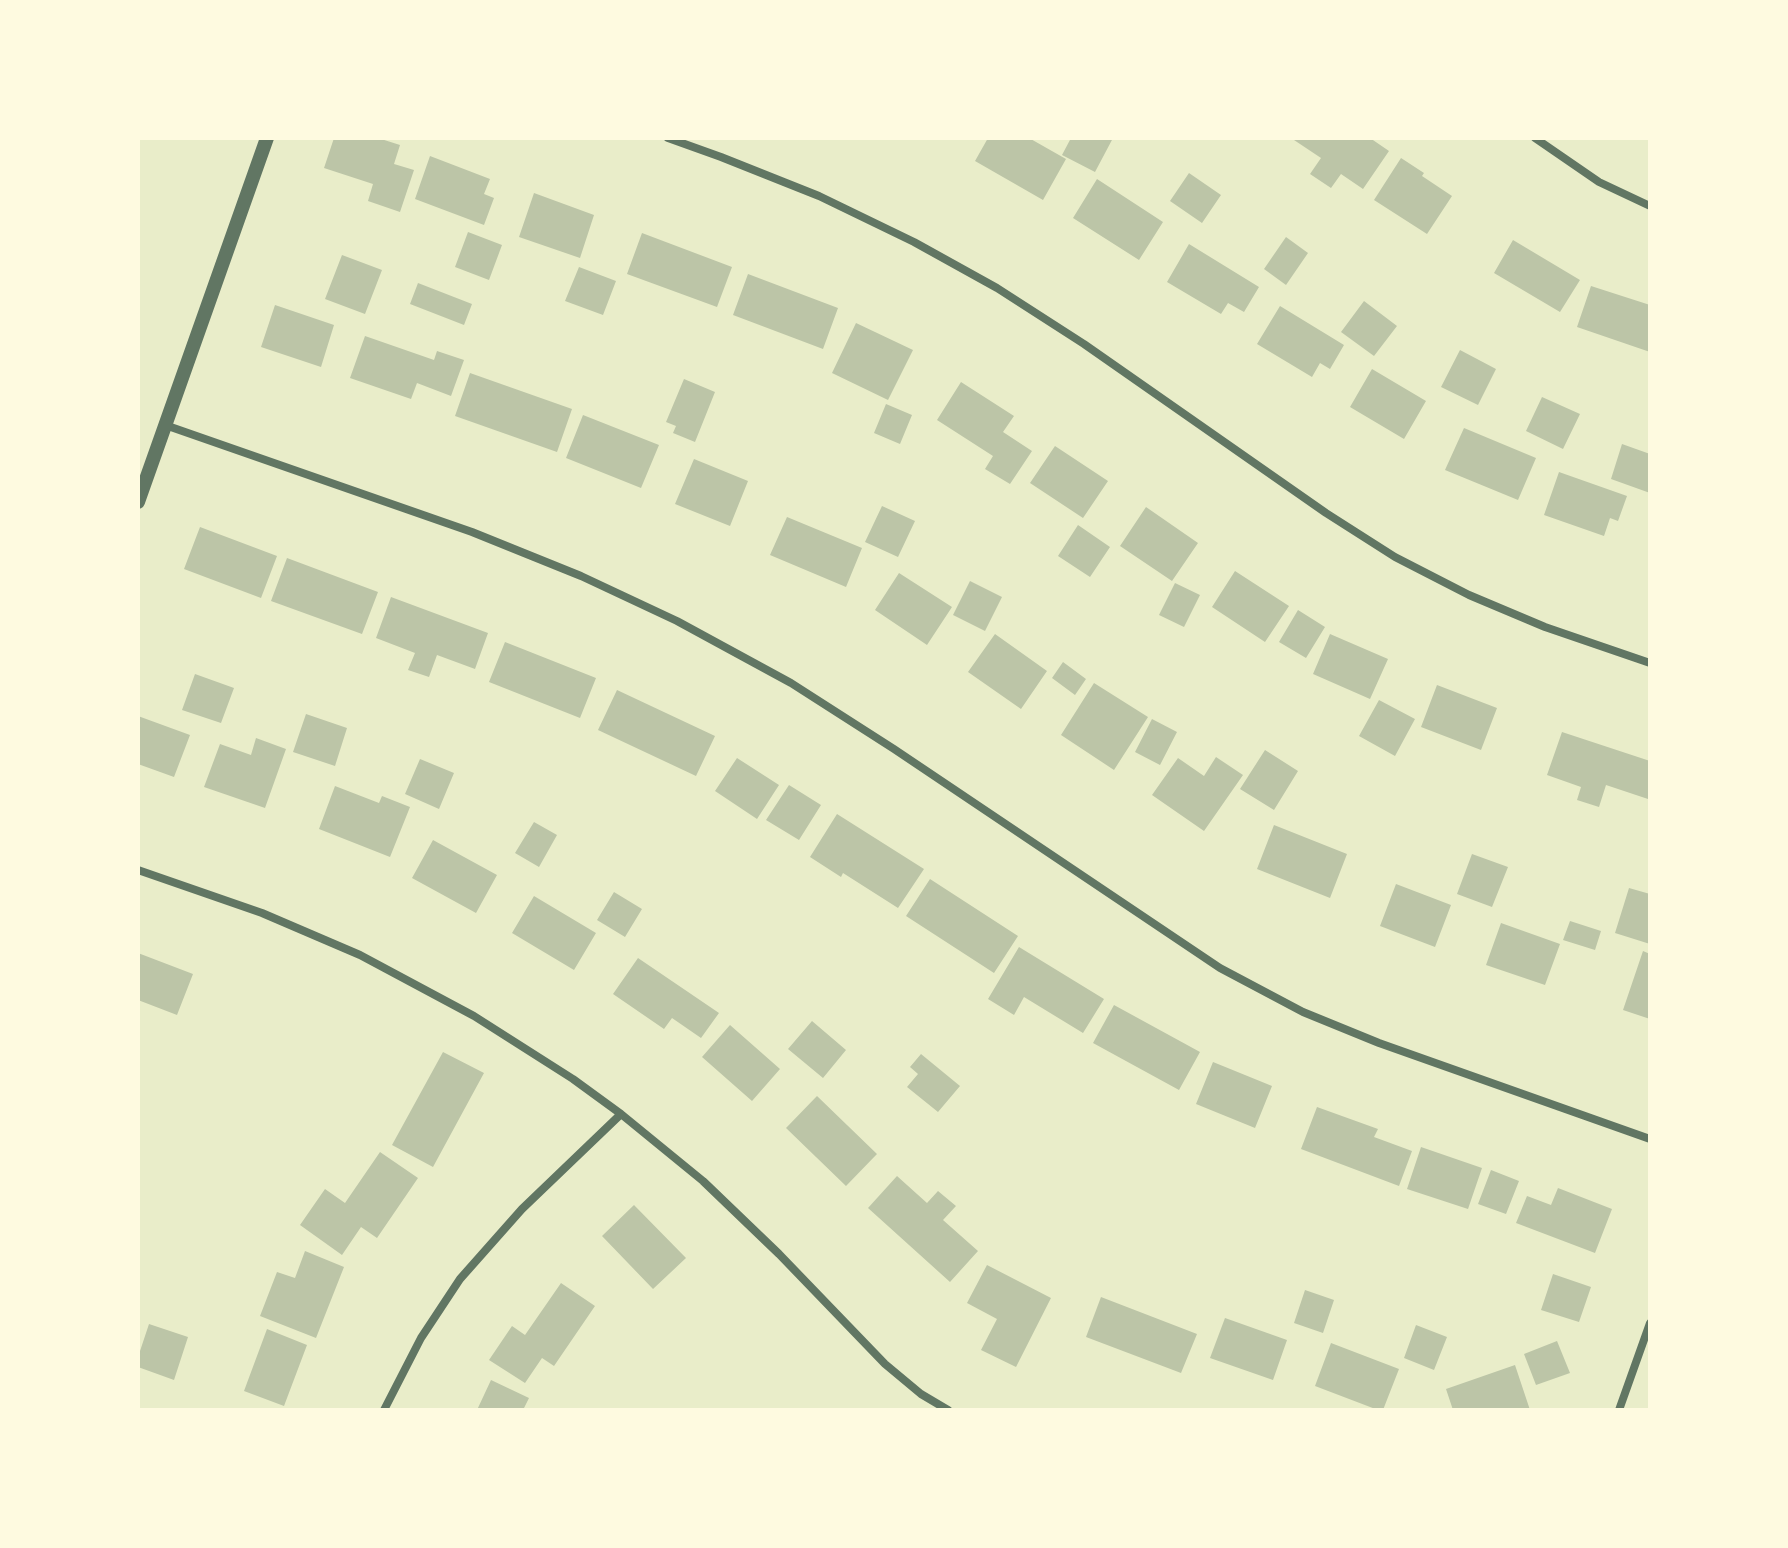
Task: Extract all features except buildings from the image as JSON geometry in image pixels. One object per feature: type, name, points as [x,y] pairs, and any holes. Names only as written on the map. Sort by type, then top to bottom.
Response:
[{"type":"street","points":[[138,502],[267,138]]},
{"type":"street","points":[[668,138],[819,196],[914,242],[997,288],[1395,557],[1469,595],[1545,627],[1650,663]]},
{"type":"street","points":[[1535,138],[1599,182],[1650,206]]},
{"type":"street","points":[[165,425],[472,532],[581,576],[677,621],[791,683],[1151,923],[1234,975],[1303,1012],[1379,1043],[1650,1139]]},
{"type":"street","points":[[138,870],[262,913],[360,955],[474,1016],[573,1079],[703,1181],[779,1254],[885,1364],[921,1394],[948,1410]]},
{"type":"street","points":[[384,1410],[421,1338],[460,1279],[522,1209],[621,1114]]},
{"type":"street","points":[[1619,1410],[1650,1323]]}]
